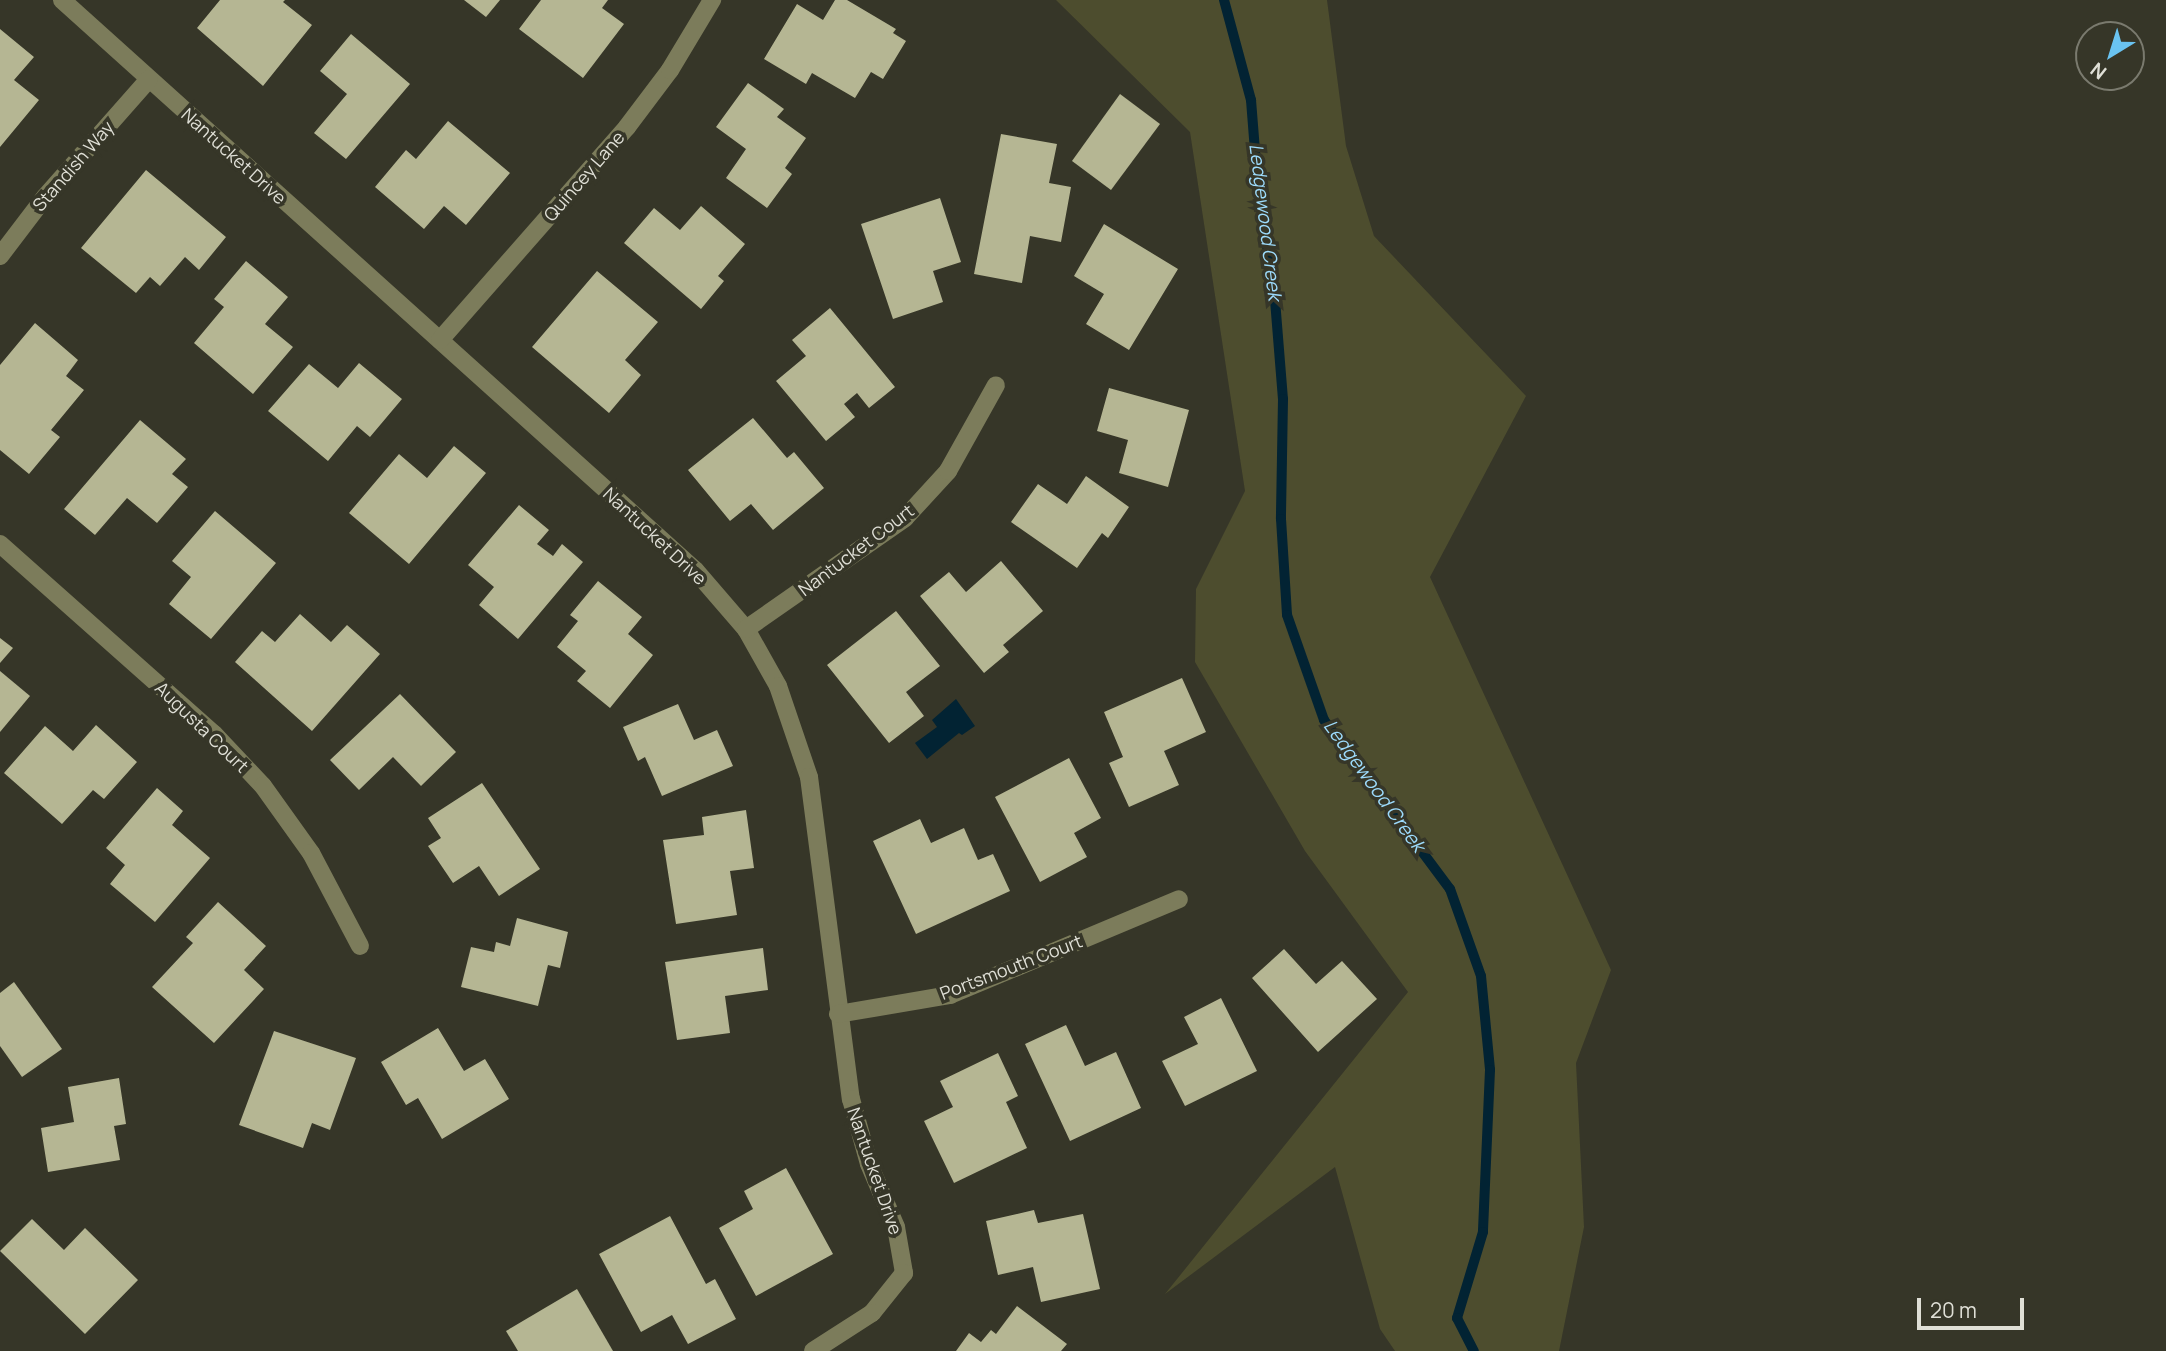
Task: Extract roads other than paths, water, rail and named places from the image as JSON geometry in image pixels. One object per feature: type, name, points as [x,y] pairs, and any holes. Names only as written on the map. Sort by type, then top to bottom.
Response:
[{"type":"street","name":"Nantucket Drive","points":[[62,0],[695,570],[746,629],[778,686],[809,778],[851,1099],[869,1164],[896,1227],[904,1273],[872,1313],[813,1351]]},
{"type":"street","name":"Quincey Lane","points":[[440,340],[627,127],[670,70],[712,0]]},
{"type":"street","name":"Standish Way","points":[[0,256],[44,197],[149,79]]},
{"type":"street","name":"Nantucket Court","points":[[746,629],[905,518],[948,471],[996,385]]},
{"type":"street","name":"Augusta Court","points":[[0,544],[215,734],[263,786],[311,853],[360,946]]},
{"type":"street","name":"Portsmouth Court","points":[[838,1014],[950,995],[1179,899]]},
{"type":"water","points":[[956,699],[975,726],[962,735],[959,733],[927,759],[915,743],[937,727],[932,720]]},
{"type":"waterway","name":"Ledgewood Creek","points":[[1224,0],[1251,100],[1257,177],[1275,300],[1283,399],[1281,519],[1287,615],[1324,720],[1450,889],[1481,976],[1490,1070],[1483,1232],[1457,1318],[1474,1351]]}]
